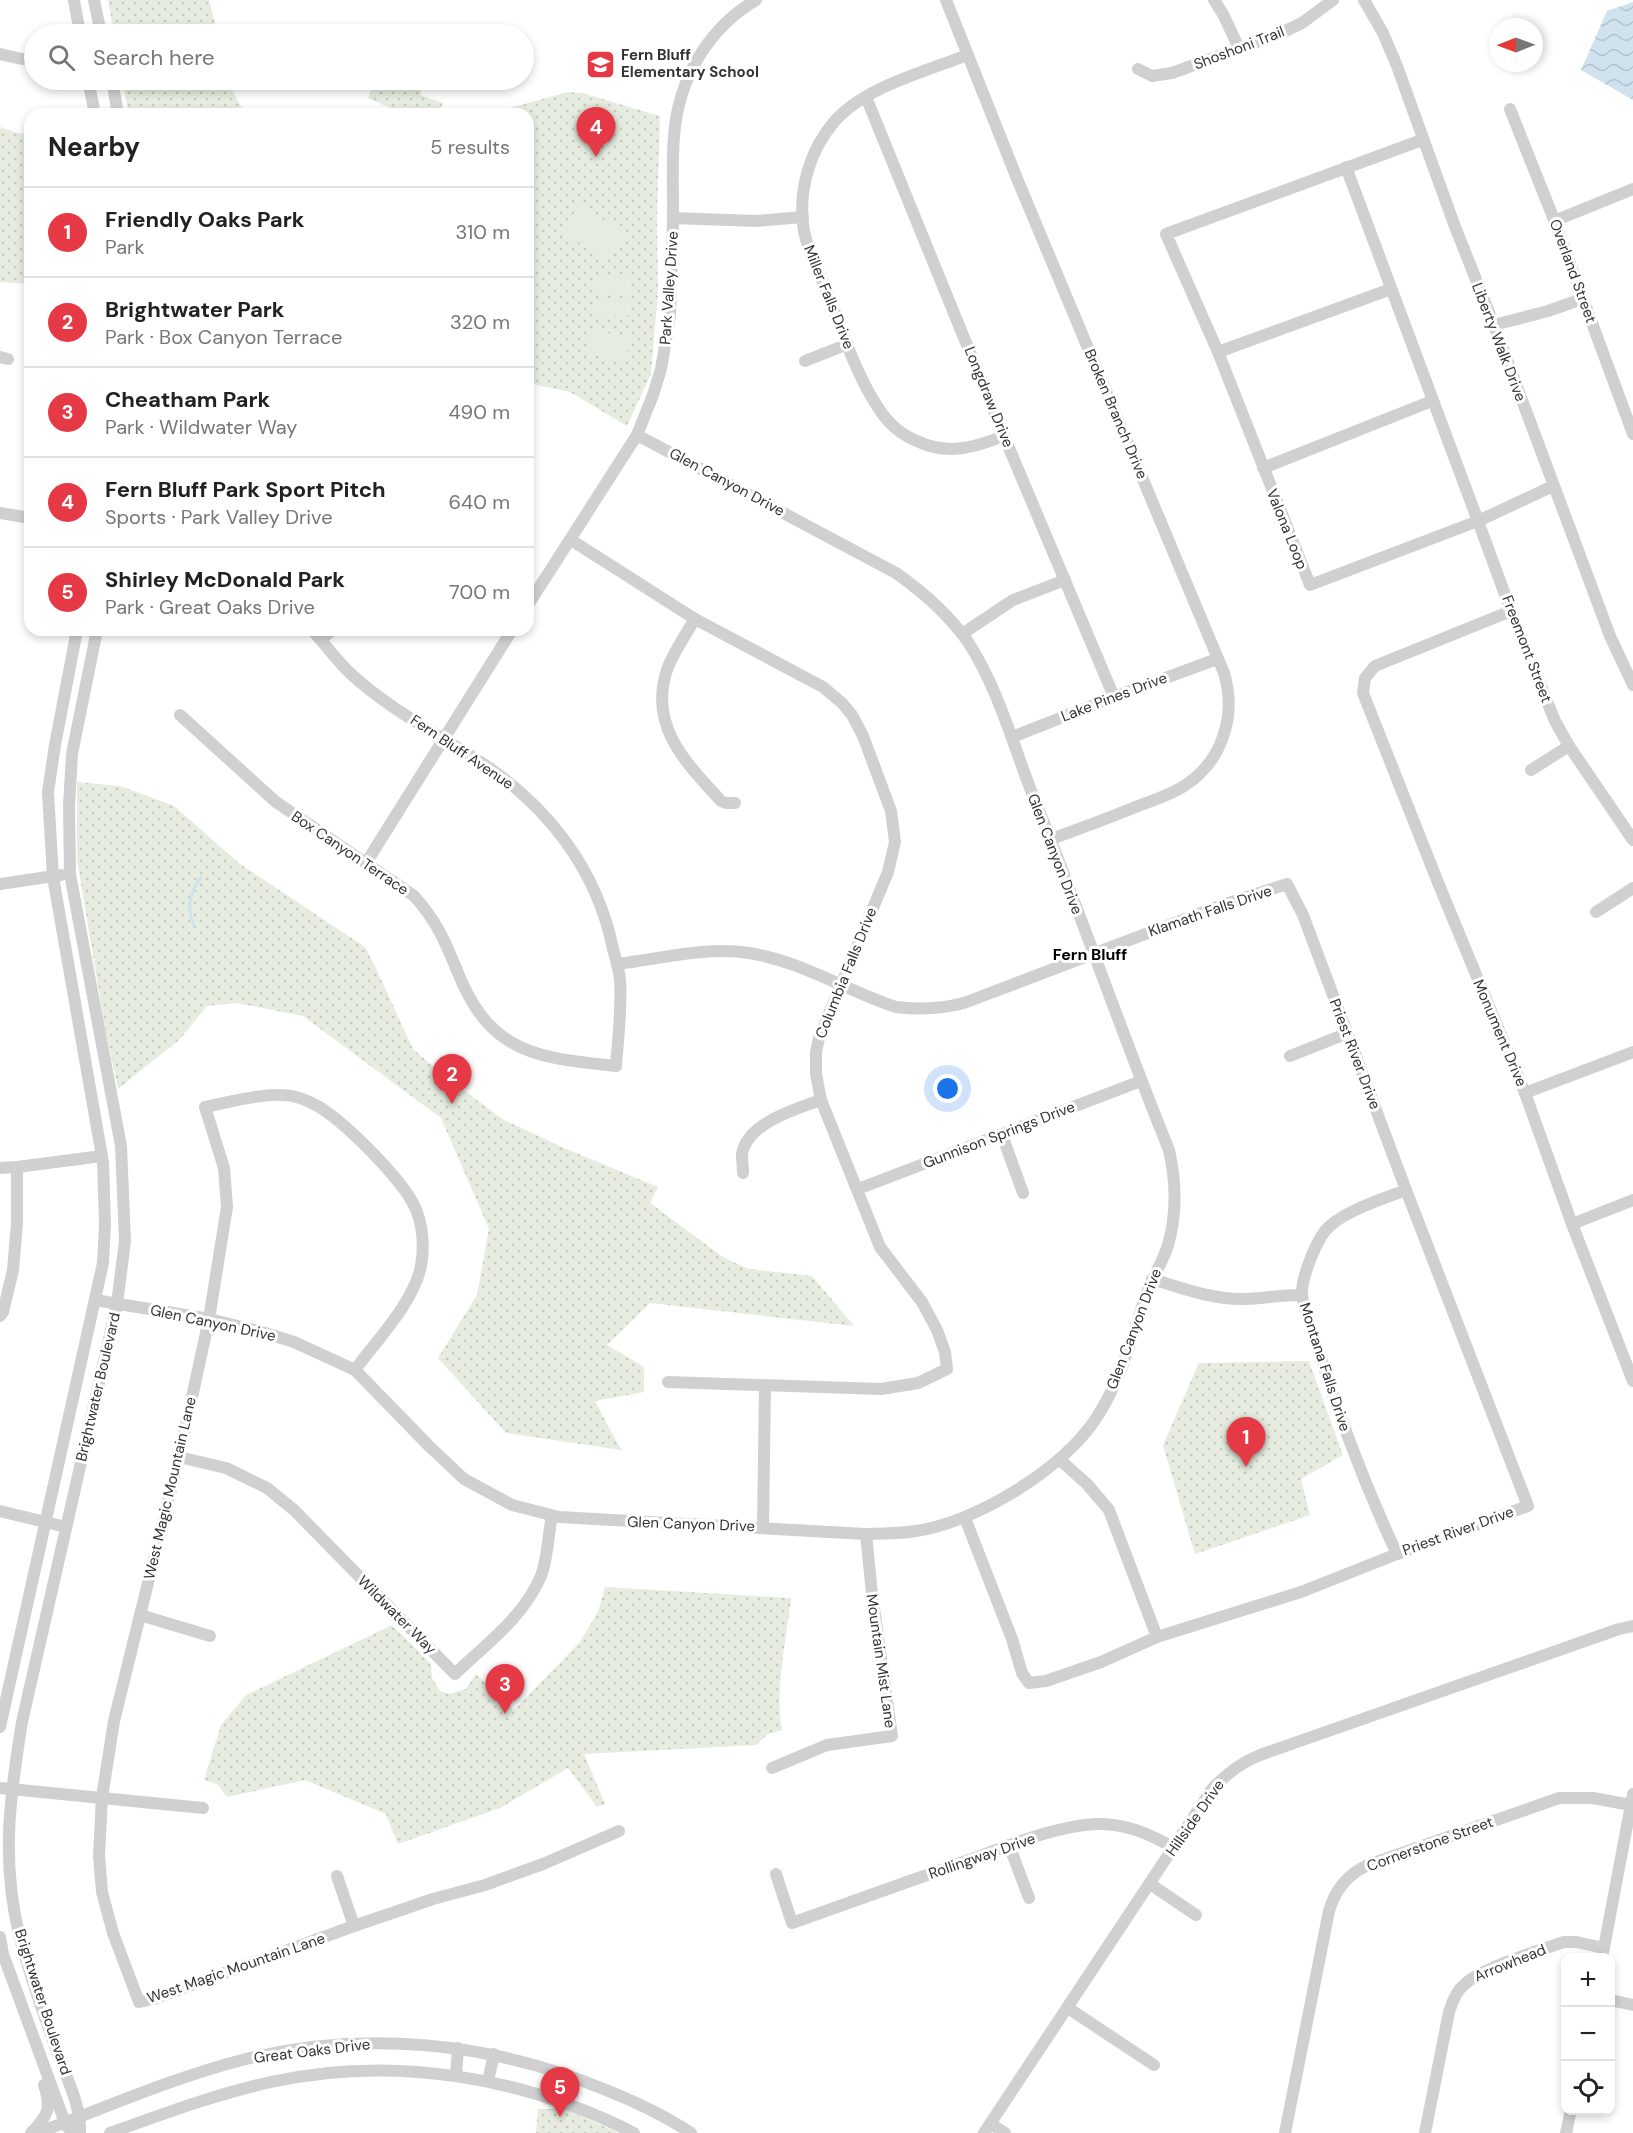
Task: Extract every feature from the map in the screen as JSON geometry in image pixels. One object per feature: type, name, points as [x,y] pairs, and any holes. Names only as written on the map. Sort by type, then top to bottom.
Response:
[{"type":"street","points":[[74,0],[78,24]]},
{"type":"street","points":[[94,0],[99,24]]},
{"type":"street","name":"Park Valley Drive","points":[[534,596],[637,435],[653,395],[670,316],[674,137],[684,86],[701,53],[712,38],[736,14],[756,0]]},
{"type":"street","name":"Broken Branch Drive","points":[[946,0],[1226,681],[1229,696],[1229,712],[1221,743],[1209,764],[1198,776],[1177,790],[1051,840]]},
{"type":"street","points":[[1214,0],[1239,48]]},
{"type":"street","name":"Shoshoni Trail","points":[[1138,69],[1152,76],[1161,76],[1279,34],[1302,23],[1333,0]]},
{"type":"street","name":"Liberty Walk Drive","points":[[1364,0],[1376,18],[1388,45],[1610,636],[1633,685]]},
{"type":"street","points":[[0,54],[24,59]]},
{"type":"street","name":"Miller Falls Drive","points":[[967,55],[880,89],[835,121],[820,141],[813,157],[805,181],[803,217],[807,242],[815,264],[872,399],[880,412],[902,433],[915,441],[938,448],[971,448],[1005,436]]},
{"type":"street","points":[[90,90],[94,108]]},
{"type":"street","points":[[114,90],[117,108]]},
{"type":"street","name":"Longdraw Drive","points":[[866,97],[1114,697]]},
{"type":"street","name":"Overland Street","points":[[1510,109],[1633,434]]},
{"type":"street","name":"Valona Loop","points":[[1422,140],[1166,234],[1218,352],[1310,585],[1478,521]]},
{"type":"street","points":[[1346,168],[1478,521],[1553,486]]},
{"type":"street","points":[[1554,221],[1633,189]]},
{"type":"street","points":[[673,218],[756,221],[803,217]]},
{"type":"street","points":[[1218,352],[1391,289]]},
{"type":"street","points":[[1494,325],[1548,311],[1582,299]]},
{"type":"street","points":[[805,361],[848,344]]},
{"type":"street","points":[[1263,468],[1432,401]]},
{"type":"street","name":"Glen Canyon Drive","points":[[95,1300],[209,1319],[294,1342],[355,1370],[429,1446],[465,1479],[512,1505],[552,1515],[587,1520],[763,1527],[866,1534],[916,1531],[965,1518],[1020,1488],[1060,1460],[1096,1418],[1119,1375],[1152,1279],[1168,1245],[1174,1202],[1169,1150],[1092,954],[1012,737],[986,675],[962,634],[925,595],[896,573],[846,544],[637,435]]},
{"type":"street","points":[[0,513],[24,517]]},
{"type":"street","name":"Freemont Street","points":[[1478,521],[1544,696],[1569,746],[1633,840]]},
{"type":"street","name":"Columbia Falls Drive","points":[[571,540],[695,619],[823,687],[842,703],[852,715],[863,736],[891,811],[895,842],[888,872],[819,1038],[816,1052],[816,1074],[821,1100],[880,1247],[922,1302],[937,1330],[945,1352],[947,1369],[918,1383],[881,1389],[668,1382]]},
{"type":"street","points":[[962,634],[1013,600],[1065,580]]},
{"type":"street","name":"Monument Drive","points":[[1511,611],[1376,666],[1365,678],[1362,687],[1439,885],[1525,1093],[1572,1224],[1628,1349],[1633,1381]]},
{"type":"street","points":[[695,619],[668,669],[663,696],[666,727],[684,761],[721,801],[735,803]]},
{"type":"street","name":"Brightwater Boulevard","points":[[0,1727],[103,1263],[105,1224],[102,1156],[53,877],[48,792],[76,636]]},
{"type":"street","name":"Brightwater Boulevard","points":[[80,2133],[80,2116],[19,1933],[8,1866],[6,1789],[117,1304],[124,1240],[122,1146],[70,874],[69,805],[72,754],[96,636]]},
{"type":"street","name":"Fern Bluff Avenue","points":[[317,636],[350,674],[388,703],[502,777],[542,812],[564,839],[583,869],[603,910],[617,964],[621,1003],[616,1066]]},
{"type":"street","points":[[321,640],[325,636]]},
{"type":"street","points":[[366,863],[508,636]]},
{"type":"street","name":"Lake Pines Drive","points":[[1012,737],[1217,659]]},
{"type":"street","name":"Box Canyon Terrace","points":[[180,715],[276,802],[406,891],[426,910],[441,932],[476,1009],[500,1035],[539,1056],[616,1066]]},
{"type":"street","points":[[1531,770],[1569,746]]},
{"type":"street","points":[[0,884],[70,874]]},
{"type":"street","name":"Klamath Falls Drive","points":[[617,964],[688,954],[742,952],[783,961],[896,1006],[921,1009],[947,1007],[964,1003],[1219,906],[1287,884]]},
{"type":"street","name":"Priest River Drive","points":[[965,1518],[1012,1639],[1022,1673],[1029,1683],[1046,1681],[1101,1662],[1157,1637],[1301,1592],[1396,1554],[1528,1506],[1303,915],[1287,884]]},
{"type":"street","points":[[1596,912],[1633,888]]},
{"type":"street","points":[[1290,1056],[1348,1034]]},
{"type":"street","points":[[1525,1093],[1633,1052]]},
{"type":"street","name":"Gunnison Springs Drive","points":[[858,1189],[1141,1081]]},
{"type":"street","name":"West Magic Mountain Lane","points":[[355,1370],[411,1294],[421,1267],[423,1242],[417,1211],[399,1181],[344,1126],[320,1107],[294,1096],[270,1096],[205,1107],[224,1168],[227,1207],[209,1319],[179,1457],[114,1721],[102,1797],[99,1856],[102,1892],[113,1933],[139,2002],[153,1999],[354,1926],[533,1868],[619,1831]]},
{"type":"street","points":[[743,1173],[742,1155],[757,1131],[788,1111],[821,1100]]},
{"type":"street","points":[[1002,1135],[1023,1193]]},
{"type":"street","points":[[0,1168],[102,1156]]},
{"type":"street","points":[[0,1316],[13,1270],[17,1223],[17,1167]]},
{"type":"street","name":"Montana Falls Drive","points":[[1396,1554],[1370,1497],[1341,1421],[1302,1295],[1311,1255],[1326,1230],[1340,1219],[1366,1206],[1406,1190]]},
{"type":"street","points":[[1572,1224],[1633,1200]]},
{"type":"street","points":[[1152,1279],[1207,1296],[1244,1299],[1275,1295],[1302,1295]]},
{"type":"street","points":[[763,1527],[765,1386]]},
{"type":"street","name":"Wildwater Way","points":[[179,1457],[226,1468],[267,1488],[294,1510],[455,1674],[503,1630],[525,1606],[542,1574],[552,1515]]},
{"type":"street","points":[[1060,1460],[1087,1484],[1108,1510],[1157,1637]]},
{"type":"street","points":[[0,1511],[66,1527]]},
{"type":"street","name":"Mountain Mist Lane","points":[[772,1768],[827,1744],[892,1736],[866,1534]]},
{"type":"street","points":[[140,1615],[210,1636]]},
{"type":"street","name":"Hillside Drive","points":[[988,2128],[1212,1789],[1223,1777],[1244,1762],[1618,1629],[1633,1626]]},
{"type":"street","points":[[6,1789],[203,1808]]},
{"type":"street","name":"Cornerstone Street","points":[[1285,2133],[1329,1911],[1336,1892],[1345,1881],[1368,1865],[1559,1798],[1632,1799]]},
{"type":"street","points":[[1603,1953],[1632,1799]]},
{"type":"street","name":"Rollingway Drive","points":[[776,1874],[792,1923],[1009,1845],[1095,1824],[1141,1831],[1174,1848]]},
{"type":"street","points":[[1009,1845],[1029,1899]]},
{"type":"street","points":[[337,1876],[354,1926]]},
{"type":"street","points":[[1150,1884],[1196,1915]]},
{"type":"street","name":"Brightwater Boulevard","points":[[0,1937],[3,1954],[69,2128]]},
{"type":"street","name":"Arrowhead","points":[[1425,2133],[1449,2012],[1453,2000],[1465,1984],[1481,1972],[1564,1942],[1576,1942],[1603,1953]]},
{"type":"street","points":[[1615,2001],[1633,2005]]},
{"type":"street","points":[[1068,2008],[1154,2065]]},
{"type":"street","points":[[31,2133],[44,2121],[48,2108],[48,2098],[35,2061],[34,2037]]},
{"type":"street","name":"Great Oaks Drive","points":[[37,2133],[69,2128],[80,2116],[205,2070],[245,2059],[339,2045],[386,2043],[458,2048],[539,2065],[581,2079],[653,2111],[691,2133]]},
{"type":"street","points":[[456,2076],[458,2048]]},
{"type":"street","points":[[488,2081],[494,2054]]},
{"type":"street","name":"Great Oaks Drive","points":[[110,2133],[226,2094],[272,2082],[309,2075],[385,2070],[488,2081],[569,2104],[634,2133]]},
{"type":"street","points":[[1566,2133],[1570,2115]]},
{"type":"street","points":[[988,2128],[1005,2133]]},
{"type":"shaded area","points":[[108,0],[209,0],[215,24],[112,24]]},
{"type":"shaded area","points":[[124,90],[232,90],[242,108],[128,108]]},
{"type":"shaded area","points":[[371,90],[420,90],[422,91],[420,95],[443,103],[441,108],[390,108],[368,98]]},
{"type":"shaded area","points":[[568,92],[582,93],[660,116],[657,217],[658,292],[651,374],[627,426],[570,392],[534,383],[534,108],[510,108]]},
{"type":"shaded area","points":[[0,127],[24,134],[24,284],[0,282]]},
{"type":"shaded area","points":[[580,204],[625,234],[607,260],[562,232]]},
{"type":"shaded area","points":[[593,276],[631,276],[631,292],[593,293]]},
{"type":"shaded area","points":[[631,298],[631,315],[594,316],[594,299]]},
{"type":"shaded area","points":[[593,329],[631,339],[624,362],[586,353]]},
{"type":"shaded area","points":[[77,782],[120,786],[174,806],[240,864],[365,947],[413,1049],[443,1075],[504,1120],[658,1187],[650,1203],[720,1255],[749,1269],[812,1276],[854,1326],[650,1303],[607,1345],[644,1367],[644,1392],[595,1401],[621,1450],[506,1433],[438,1358],[477,1295],[489,1229],[441,1118],[303,1016],[237,1003],[207,1006],[179,1040],[118,1089],[106,1033],[77,860]]},
{"type":"shaded area","points":[[1309,1361],[1343,1455],[1301,1479],[1310,1515],[1195,1554],[1163,1445],[1199,1363]]},
{"type":"shaded area","points":[[605,1587],[791,1598],[780,1683],[782,1730],[768,1734],[756,1745],[584,1754],[605,1804],[597,1807],[568,1768],[500,1808],[398,1844],[386,1814],[305,1780],[227,1797],[217,1784],[204,1780],[221,1725],[246,1695],[392,1625],[431,1664],[432,1678],[440,1691],[449,1694],[466,1689],[476,1674],[514,1710],[580,1642],[598,1612]]},
{"type":"shaded area","points":[[538,2109],[565,2109],[619,2133],[536,2133]]},
{"type":"water","points":[[1633,2],[1633,100],[1581,70],[1607,11]]},
{"type":"waterway","points":[[194,926],[190,913],[190,900],[201,877]]},
{"type":"place","name":"Fern Bluff Elementary School","points":[[600,64]]},
{"type":"place","name":"Fern Bluff Park Sport Pitch","points":[[596,157]]},
{"type":"place","name":"Brightwater Park","points":[[452,1104]]},
{"type":"place","name":"Friendly Oaks Park","points":[[1246,1467]]},
{"type":"place","name":"Cheatham Park","points":[[505,1714]]},
{"type":"place","name":"Shirley McDonald Park","points":[[560,2117]]},
{"type":"district","name":"Fern Bluff","points":[[1090,954]]}]
